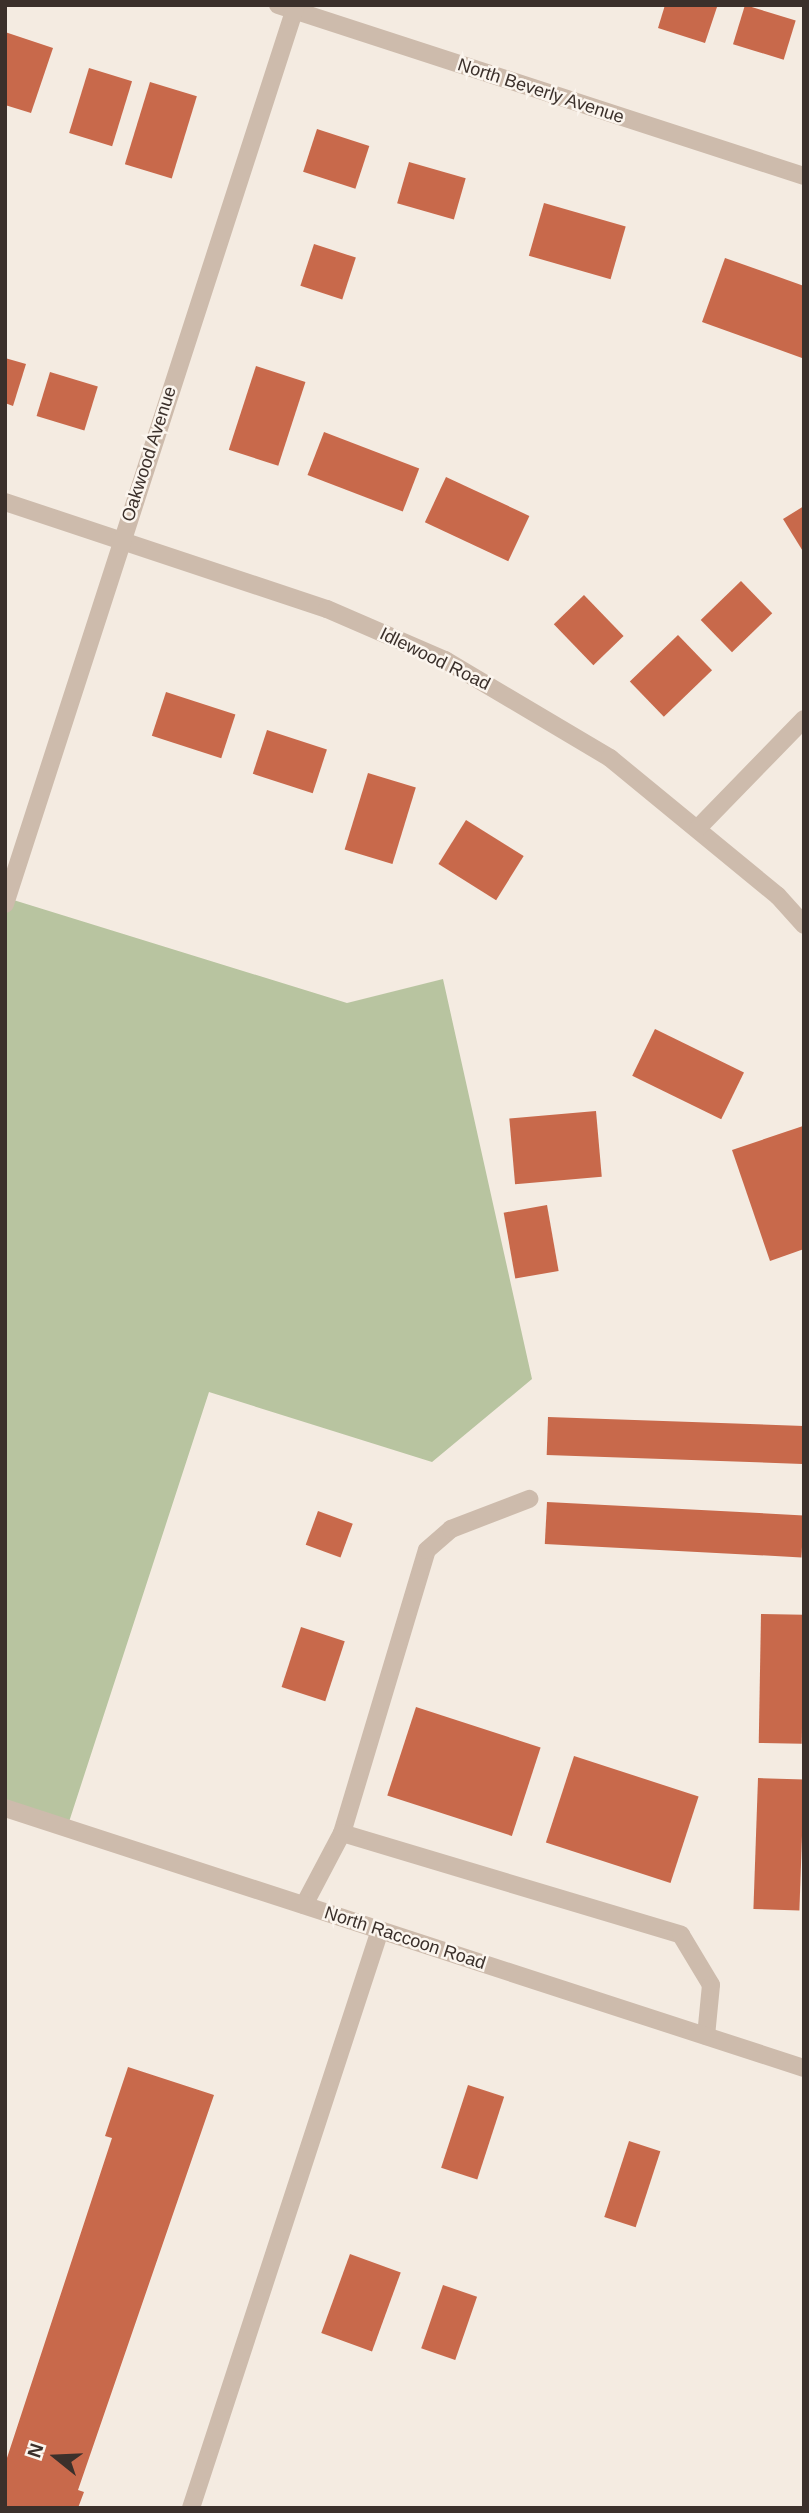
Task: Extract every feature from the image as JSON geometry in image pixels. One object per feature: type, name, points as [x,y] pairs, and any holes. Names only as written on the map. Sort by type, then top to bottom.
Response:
[{"type":"street","name":"North Beverly Avenue","points":[[290,7],[804,176]]},
{"type":"street","name":"Oakwood Avenue","points":[[5,904],[290,7]]},
{"type":"street","name":"Idlewood Road","points":[[5,502],[327,609],[445,660],[610,758],[698,828],[804,925]]},
{"type":"street","points":[[698,828],[804,719]]},
{"type":"street","points":[[304,1905],[342,1833],[426,1550],[451,1530],[529,1499]]},
{"type":"street","name":"North Raccoon Road","points":[[5,1808],[804,2068]]},
{"type":"street","points":[[342,1833],[681,1935],[710,1984],[706,2036]]},
{"type":"street","points":[[191,2508],[380,1930]]},
{"type":"green space","points":[[7,898],[347,1003],[443,979],[532,1379],[432,1462],[209,1392],[67,1828],[5,1809]]},
{"type":"building","points":[[665,5],[717,7],[705,43],[658,28]]},
{"type":"building","points":[[745,5],[796,20],[784,60],[733,44]]},
{"type":"building","points":[[5,32],[53,48],[31,113],[5,105]]},
{"type":"building","points":[[89,68],[132,81],[112,146],[69,133]]},
{"type":"building","points":[[150,82],[197,96],[172,179],[125,164]]},
{"type":"building","points":[[317,129],[369,146],[355,189],[303,172]]},
{"type":"building","points":[[409,162],[466,178],[454,220],[397,203]]},
{"type":"building","points":[[544,203],[626,226],[611,279],[529,256]]},
{"type":"building","points":[[314,244],[356,258],[342,299],[300,286]]},
{"type":"building","points":[[725,258],[804,286],[802,358],[702,322]]},
{"type":"building","points":[[5,358],[26,364],[13,406],[5,403]]},
{"type":"building","points":[[256,366],[305,382],[278,466],[229,450]]},
{"type":"building","points":[[50,372],[98,387],[84,431],[37,416]]},
{"type":"building","points":[[324,432],[419,469],[403,511],[308,475]]},
{"type":"building","points":[[446,477],[529,516],[508,561],[425,522]]},
{"type":"building","points":[[804,506],[804,553],[783,519]]},
{"type":"building","points":[[741,581],[772,613],[732,652],[701,620]]},
{"type":"building","points":[[584,595],[624,636],[593,665],[554,624]]},
{"type":"building","points":[[678,635],[712,670],[664,717],[630,682]]},
{"type":"building","points":[[166,692],[235,715],[221,758],[152,736]]},
{"type":"building","points":[[267,730],[327,749],[313,793],[253,774]]},
{"type":"building","points":[[368,773],[416,788],[392,864],[345,850]]},
{"type":"building","points":[[466,820],[524,856],[496,900],[438,864]]},
{"type":"building","points":[[655,1029],[744,1072],[721,1119],[632,1076]]},
{"type":"building","points":[[596,1111],[602,1177],[515,1184],[509,1119]]},
{"type":"building","points":[[803,1126],[804,1249],[770,1261],[732,1150]]},
{"type":"building","points":[[547,1205],[559,1271],[515,1279],[504,1213]]},
{"type":"building","points":[[548,1417],[804,1426],[803,1464],[547,1455]]},
{"type":"building","points":[[547,1502],[804,1515],[801,1557],[545,1544]]},
{"type":"building","points":[[318,1511],[353,1524],[340,1557],[306,1545]]},
{"type":"building","points":[[761,1614],[804,1615],[802,1744],[759,1743]]},
{"type":"building","points":[[301,1627],[345,1641],[325,1701],[282,1687]]},
{"type":"building","points":[[416,1707],[541,1747],[512,1836],[387,1795]]},
{"type":"building","points":[[574,1756],[699,1796],[670,1883],[546,1843]]},
{"type":"building","points":[[758,1778],[804,1780],[799,1911],[753,1909]]},
{"type":"building","points":[[128,2067],[214,2095],[78,2490],[84,2492],[78,2508],[5,2508],[5,2464],[112,2138],[105,2136]]},
{"type":"building","points":[[468,2085],[504,2097],[477,2179],[441,2168]]},
{"type":"building","points":[[629,2141],[660,2151],[636,2227],[604,2217]]},
{"type":"building","points":[[350,2254],[401,2272],[372,2351],[321,2333]]},
{"type":"building","points":[[443,2285],[477,2297],[455,2360],[421,2348]]}]
